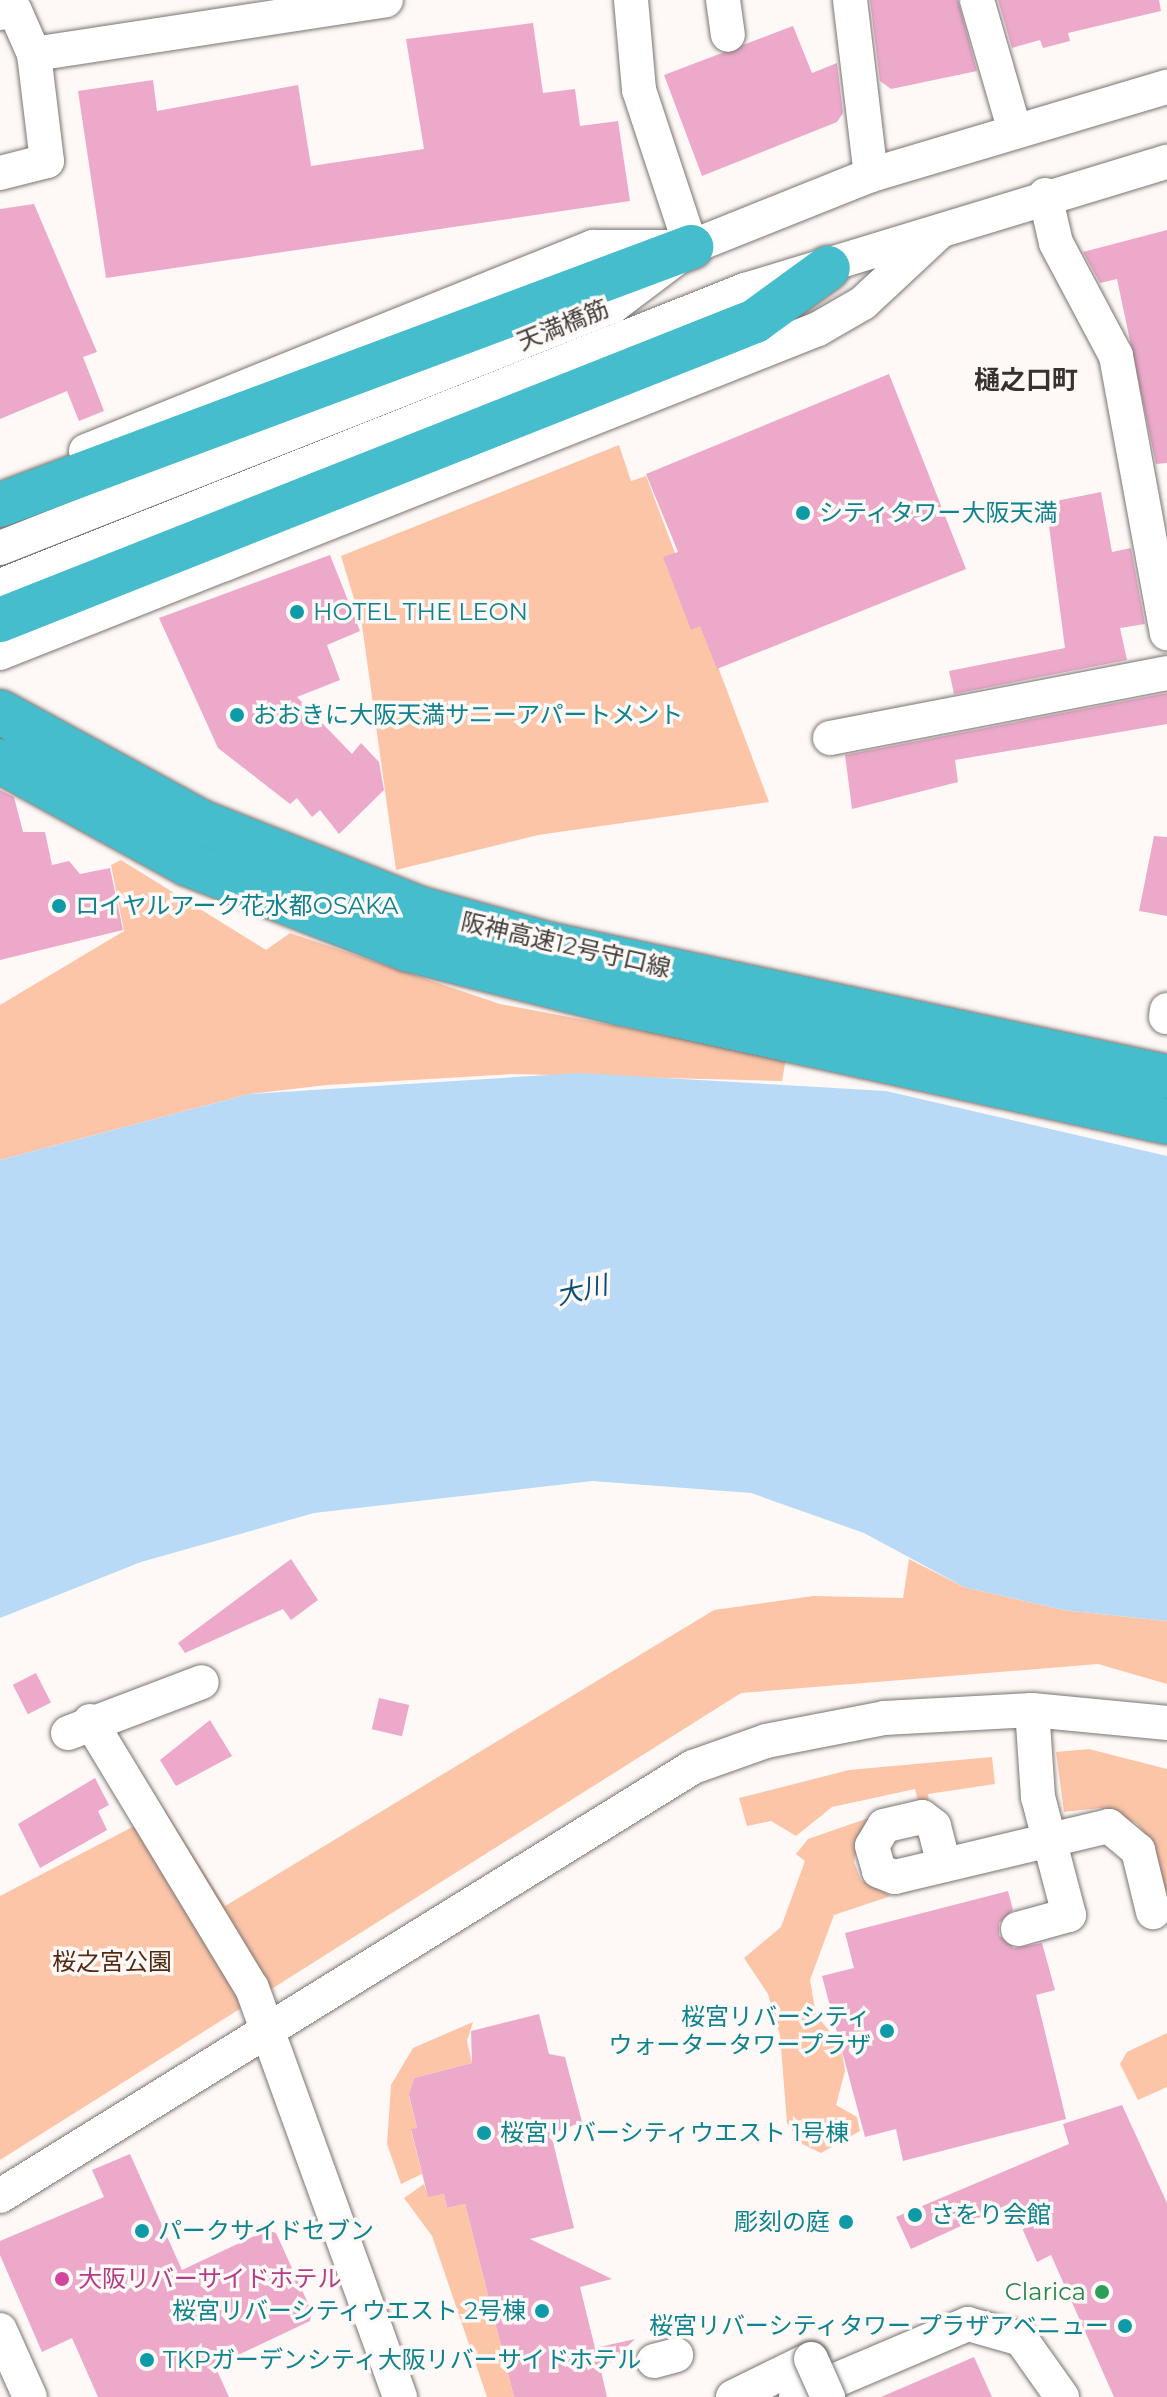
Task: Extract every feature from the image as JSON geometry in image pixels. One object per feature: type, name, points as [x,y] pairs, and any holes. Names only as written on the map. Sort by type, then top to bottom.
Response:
[{"type":"highway","points":[[0,505],[594,279],[691,247]]},
{"type":"highway","points":[[0,620],[755,321],[828,268]]},
{"type":"highway","name":"阪神高速12号守口線","points":[[0,712],[214,829],[421,909],[547,944],[1167,1077]]},
{"type":"highway","name":"阪神高速12号守口線","points":[[0,761],[188,864],[407,949],[621,1003],[1167,1122]]},
{"type":"street","points":[[34,54],[386,0]]},
{"type":"street","points":[[0,485],[593,247],[691,247],[639,90],[631,0]]},
{"type":"street","points":[[723,0],[728,35]]},
{"type":"street","points":[[850,0],[871,175]]},
{"type":"street","points":[[977,0],[1014,128]]},
{"type":"street","points":[[0,13],[15,11],[34,54],[47,161],[0,173]]},
{"type":"street","name":"天満橋筋","points":[[0,548],[613,306],[691,247],[871,175],[1014,128],[1167,87]]},
{"type":"street","name":"天満橋筋","points":[[0,586],[745,290],[828,268],[950,222],[1167,162]]},
{"type":"street","points":[[1045,195],[1056,243],[1116,356],[1167,633]]},
{"type":"street","points":[[0,653],[818,329],[863,303],[950,222]]},
{"type":"street","points":[[830,738],[1167,673]]},
{"type":"street","points":[[1166,1017],[1167,1010]]},
{"type":"street","points":[[202,1682],[79,1727],[252,1988],[400,2397]]},
{"type":"street","points":[[0,2196],[693,1767],[766,1741],[871,1720],[1032,1710],[1167,1723]]},
{"type":"street","points":[[1018,1929],[1069,1915],[1048,1838],[1032,1710]]},
{"type":"street","points":[[944,1865],[1099,1826],[1124,1832],[1138,1850],[1153,1912]]},
{"type":"street","points":[[733,2397],[782,2390],[811,2359],[842,2390],[954,2326],[984,2325],[1021,2339],[1062,2397]]},
{"type":"street","points":[[0,2330],[7,2366],[30,2397]]},
{"type":"green space","points":[[619,445],[631,481],[646,476],[769,802],[538,835],[396,870],[362,625],[341,556]]},
{"type":"green space","points":[[121,860],[266,950],[290,933],[500,1004],[786,1058],[782,1081],[513,1074],[327,1085],[249,1094],[0,1160],[0,1005],[124,931],[111,865]]},
{"type":"green space","name":"桜之宮公園","points":[[909,1559],[964,1587],[1063,1610],[1167,1621],[1167,1684],[1098,1664],[741,1693],[0,2160],[0,1896],[165,1810],[225,1906],[714,1610],[813,1596],[903,1598]]},
{"type":"green space","points":[[1089,1749],[1167,1769],[1167,1903],[1150,1839],[1136,1823],[1100,1808],[1064,1812],[1056,1752]]},
{"type":"green space","points":[[992,1757],[995,1784],[928,1794],[929,1803],[919,1805],[915,1789],[832,1807],[796,1836],[771,1821],[747,1826],[739,1798],[849,1770]]},
{"type":"green space","points":[[883,1813],[860,1832],[854,1862],[861,1880],[891,1896],[834,1915],[810,1980],[816,2015],[841,2045],[845,2071],[836,2105],[857,2117],[860,2131],[821,2153],[802,2144],[787,2123],[780,2035],[768,1994],[744,1958],[781,1927],[805,1861],[796,1854],[808,1839]]},
{"type":"green space","points":[[473,2022],[467,2041],[472,2063],[414,2078],[409,2096],[417,2128],[411,2130],[422,2174],[401,2184],[387,2144],[391,2085],[413,2048]]},
{"type":"green space","points":[[1167,2033],[1167,2087],[1138,2100],[1120,2064],[1127,2052]]},
{"type":"green space","points":[[424,2184],[428,2196],[444,2194],[447,2208],[465,2204],[514,2397],[487,2397],[432,2236],[404,2198]]},
{"type":"water","name":"大川","points":[[579,1073],[886,1091],[1167,1156],[1167,1621],[1063,1610],[964,1587],[864,1533],[751,1493],[592,1481],[314,1513],[141,1562],[0,1618],[0,1160],[249,1094]]},
{"type":"building","points":[[870,0],[958,0],[977,71],[891,89],[880,81]]},
{"type":"building","points":[[998,0],[1159,0],[1161,11],[1068,33],[1070,41],[1043,48],[1040,40],[1012,48]]},
{"type":"building","points":[[533,23],[543,93],[575,89],[580,126],[618,121],[630,201],[106,278],[78,91],[153,80],[157,111],[298,85],[311,166],[424,149],[406,39]]},
{"type":"building","points":[[793,26],[812,73],[837,63],[843,113],[837,122],[702,176],[664,75]]},
{"type":"building","points":[[34,204],[97,352],[83,357],[104,411],[79,421],[67,391],[0,419],[0,209]]},
{"type":"building","points":[[1167,230],[1167,463],[1156,464],[1117,279],[1100,283],[1083,252]]},
{"type":"building","name":"シティタワー大阪天満","points":[[889,374],[966,569],[717,669],[700,626],[691,630],[663,557],[678,552],[646,474]]},
{"type":"building","points":[[1101,492],[1112,552],[1131,548],[1145,624],[1120,628],[1127,660],[954,694],[949,671],[1065,648],[1046,503]]},
{"type":"building","points":[[330,555],[360,631],[327,645],[340,680],[297,697],[352,754],[361,743],[379,762],[384,790],[339,834],[320,810],[312,817],[297,798],[290,804],[218,748],[159,618]]},
{"type":"building","points":[[1167,693],[1167,724],[955,760],[958,782],[852,809],[845,755]]},
{"type":"building","name":"ロイヤルアーク花水都OSAKA","points":[[0,790],[14,797],[23,832],[45,832],[52,865],[69,861],[80,874],[110,868],[123,930],[0,960]]},
{"type":"building","points":[[1154,836],[1167,837],[1167,916],[1139,911]]},
{"type":"building","points":[[291,1559],[318,1600],[291,1620],[283,1609],[185,1653],[178,1643]]},
{"type":"building","points":[[36,1673],[51,1702],[28,1714],[13,1685]]},
{"type":"building","points":[[379,1698],[409,1705],[402,1736],[372,1729]]},
{"type":"building","points":[[210,1720],[232,1756],[176,1786],[160,1760]]},
{"type":"building","points":[[95,1778],[109,1805],[98,1811],[107,1830],[40,1868],[18,1824]]},
{"type":"building","name":"桜宮リバーシティ ウォータータワープラザ","points":[[1008,1891],[1013,1910],[999,1923],[999,1935],[1014,1948],[1042,1943],[1055,1990],[1036,1995],[1066,2119],[903,2161],[896,2129],[865,2137],[822,1976],[854,1968],[845,1933]]},
{"type":"building","name":"桜宮リバーシティウエスト 1号棟","points":[[539,2014],[549,2054],[565,2057],[582,2122],[551,2134],[574,2228],[530,2239],[612,2279],[580,2287],[595,2348],[635,2339],[601,2371],[607,2397],[514,2397],[465,2204],[447,2208],[444,2194],[428,2197],[411,2129],[417,2128],[409,2095],[414,2078],[472,2063],[471,2031]]},
{"type":"building","points":[[1122,2105],[1167,2203],[1167,2397],[1114,2397],[1051,2255],[1037,2262],[1011,2203],[911,2249],[896,2217],[1069,2144],[1063,2124]]},
{"type":"building","points":[[130,2154],[182,2270],[267,2230],[276,2233],[312,2312],[310,2321],[215,2366],[229,2397],[98,2397],[72,2338],[42,2352],[0,2255],[0,2241],[104,2197],[92,2170]]},
{"type":"building","points":[[974,2357],[992,2397],[881,2397]]},
{"type":"place","name":"シティタワー大阪天満","points":[[803,513]]},
{"type":"place","name":"HOTEL THE LEON","points":[[297,612]]},
{"type":"place","name":"おおきに大阪天満サニーアパートメント","points":[[237,715]]},
{"type":"place","name":"ロイヤルアーク花水都OSAKA","points":[[59,906]]},
{"type":"place","name":"桜宮リバーシティ ウォータータワープラザ","points":[[887,2031]]},
{"type":"place","name":"桜宮リバーシティウエスト 1号棟","points":[[484,2133]]},
{"type":"place","name":"さをり会館","points":[[915,2215]]},
{"type":"place","name":"彫刻の庭","points":[[846,2222]]},
{"type":"place","name":"パークサイドセブン","points":[[142,2231]]},
{"type":"place","name":"大阪リバーサイドホテル","points":[[62,2279]]},
{"type":"place","name":"Clarica","points":[[1102,2292]]},
{"type":"place","name":"桜宮リバーシティウエスト 2号棟","points":[[542,2311]]},
{"type":"place","name":"桜宮リバーシティタワー プラザアベニュー","points":[[1125,2326]]},
{"type":"place","name":"TKPガーデンシティ大阪リバーサイドホテル","points":[[147,2360]]},
{"type":"district","name":"樋之口町","points":[[1026,381]]}]
